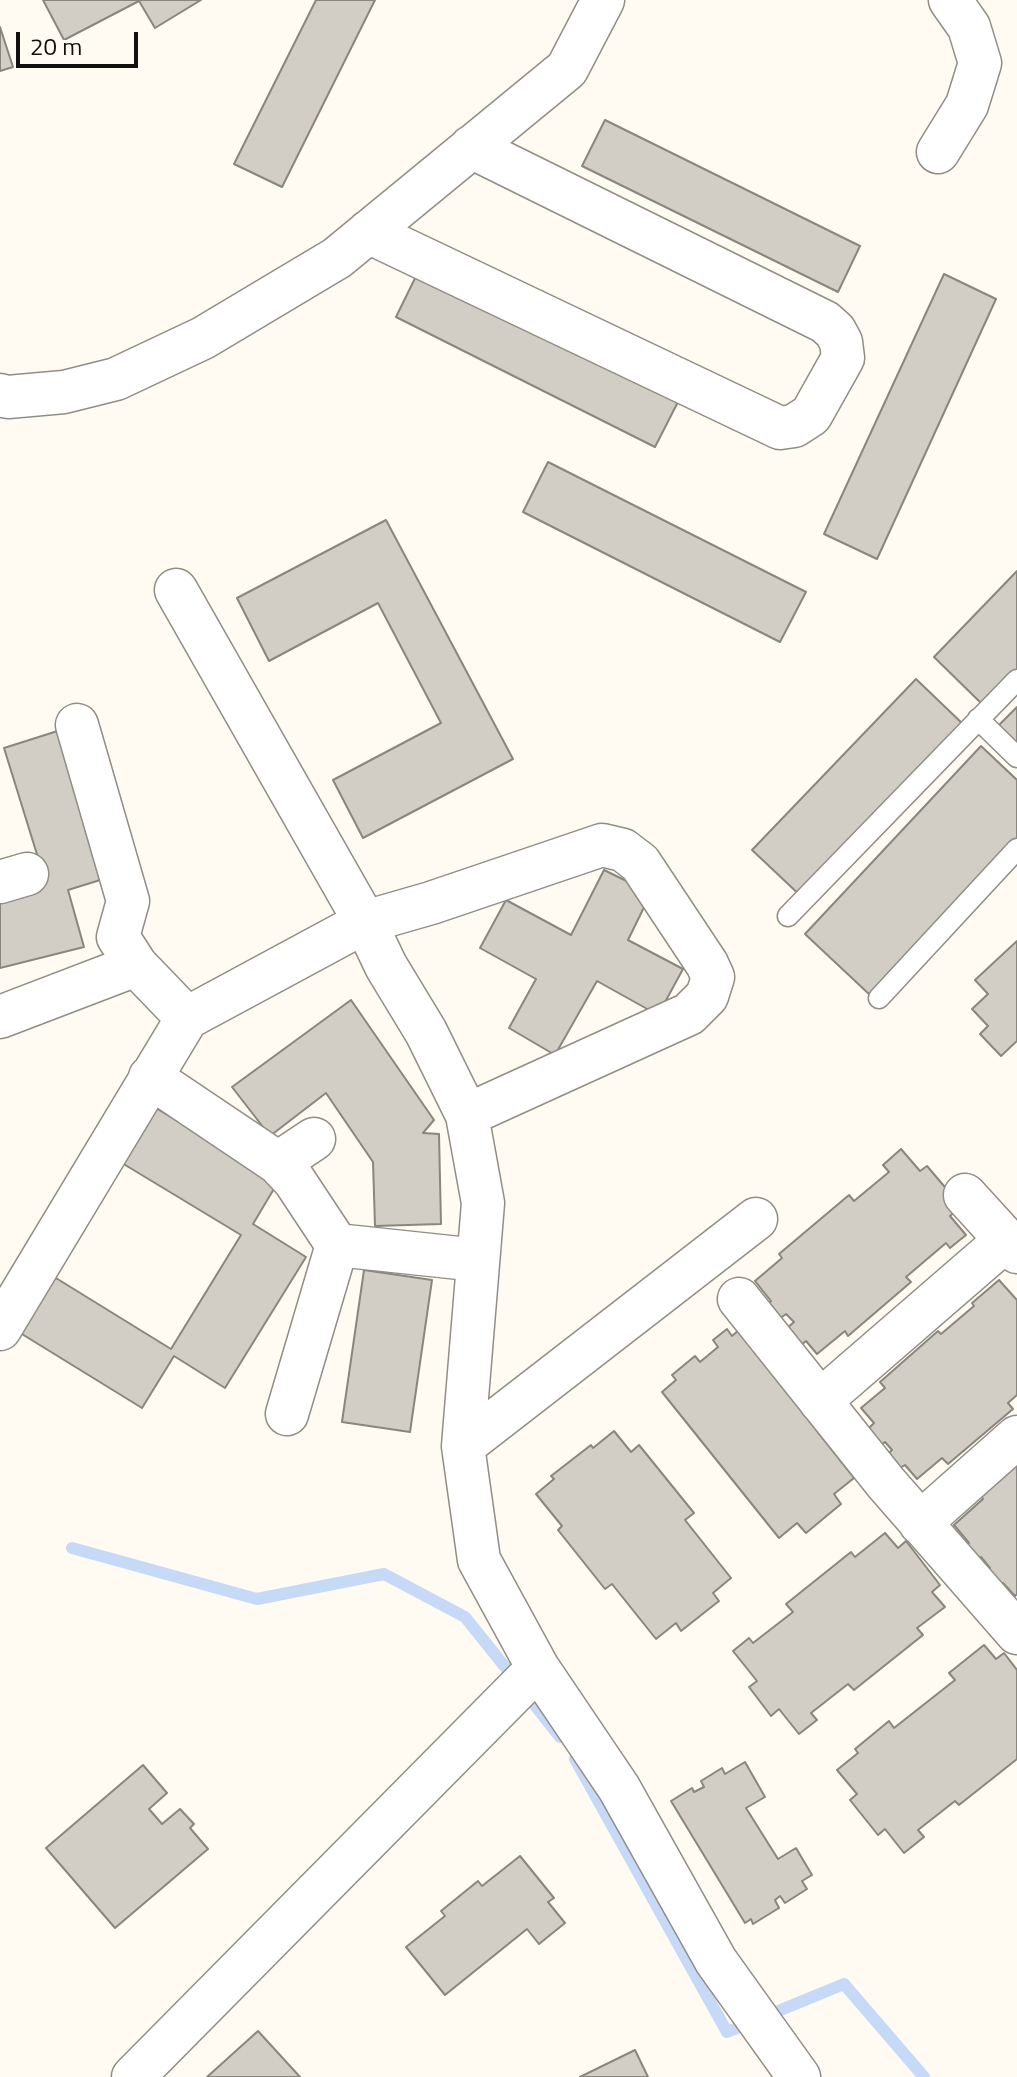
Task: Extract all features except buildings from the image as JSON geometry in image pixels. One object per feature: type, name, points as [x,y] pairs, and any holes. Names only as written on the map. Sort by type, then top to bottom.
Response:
[{"type":"street","points":[[0,395],[64,392],[116,379],[203,338],[337,258],[567,69],[603,0]]},
{"type":"street","points":[[938,152],[967,105],[980,63],[969,27],[950,0]]},
{"type":"street","points":[[368,232],[780,428],[794,426],[811,415],[843,358],[841,342],[825,322],[471,147]]},
{"type":"street","points":[[176,590],[426,1032],[467,1115],[483,1203],[463,1446],[479,1560],[538,1668],[619,1788],[716,1961],[799,2077]]},
{"type":"street","points":[[77,725],[128,901],[118,937],[136,965],[187,1018]]},
{"type":"street","points":[[0,1329],[187,1018],[365,922],[602,845],[623,850],[640,863],[707,964],[713,977],[707,996],[689,1014],[467,1115]]},
{"type":"street","points":[[0,1017],[136,965]]},
{"type":"street","points":[[150,1077],[278,1163],[294,1180],[337,1245],[287,1414]]},
{"type":"street","points":[[278,1163],[314,1139]]},
{"type":"street","points":[[820,1401],[1012,1246],[965,1195]]},
{"type":"street","points":[[463,1446],[756,1219]]},
{"type":"street","points":[[337,1245],[478,1260]]},
{"type":"street","points":[[739,1299],[920,1523],[1017,1633]]},
{"type":"street","points":[[920,1523],[1017,1437]]},
{"type":"street","points":[[133,2077],[538,1668]]},
{"type":"lane","points":[[788,916],[1017,680]]},
{"type":"lane","points":[[978,719],[1017,757]]},
{"type":"lane","points":[[879,998],[1017,849]]},
{"type":"waterway","points":[[72,1548],[257,1599],[384,1574],[465,1617],[510,1673]]},
{"type":"waterway","points":[[530,1699],[560,1737]]},
{"type":"waterway","points":[[575,1759],[727,2032],[844,1984],[924,2077]]}]
